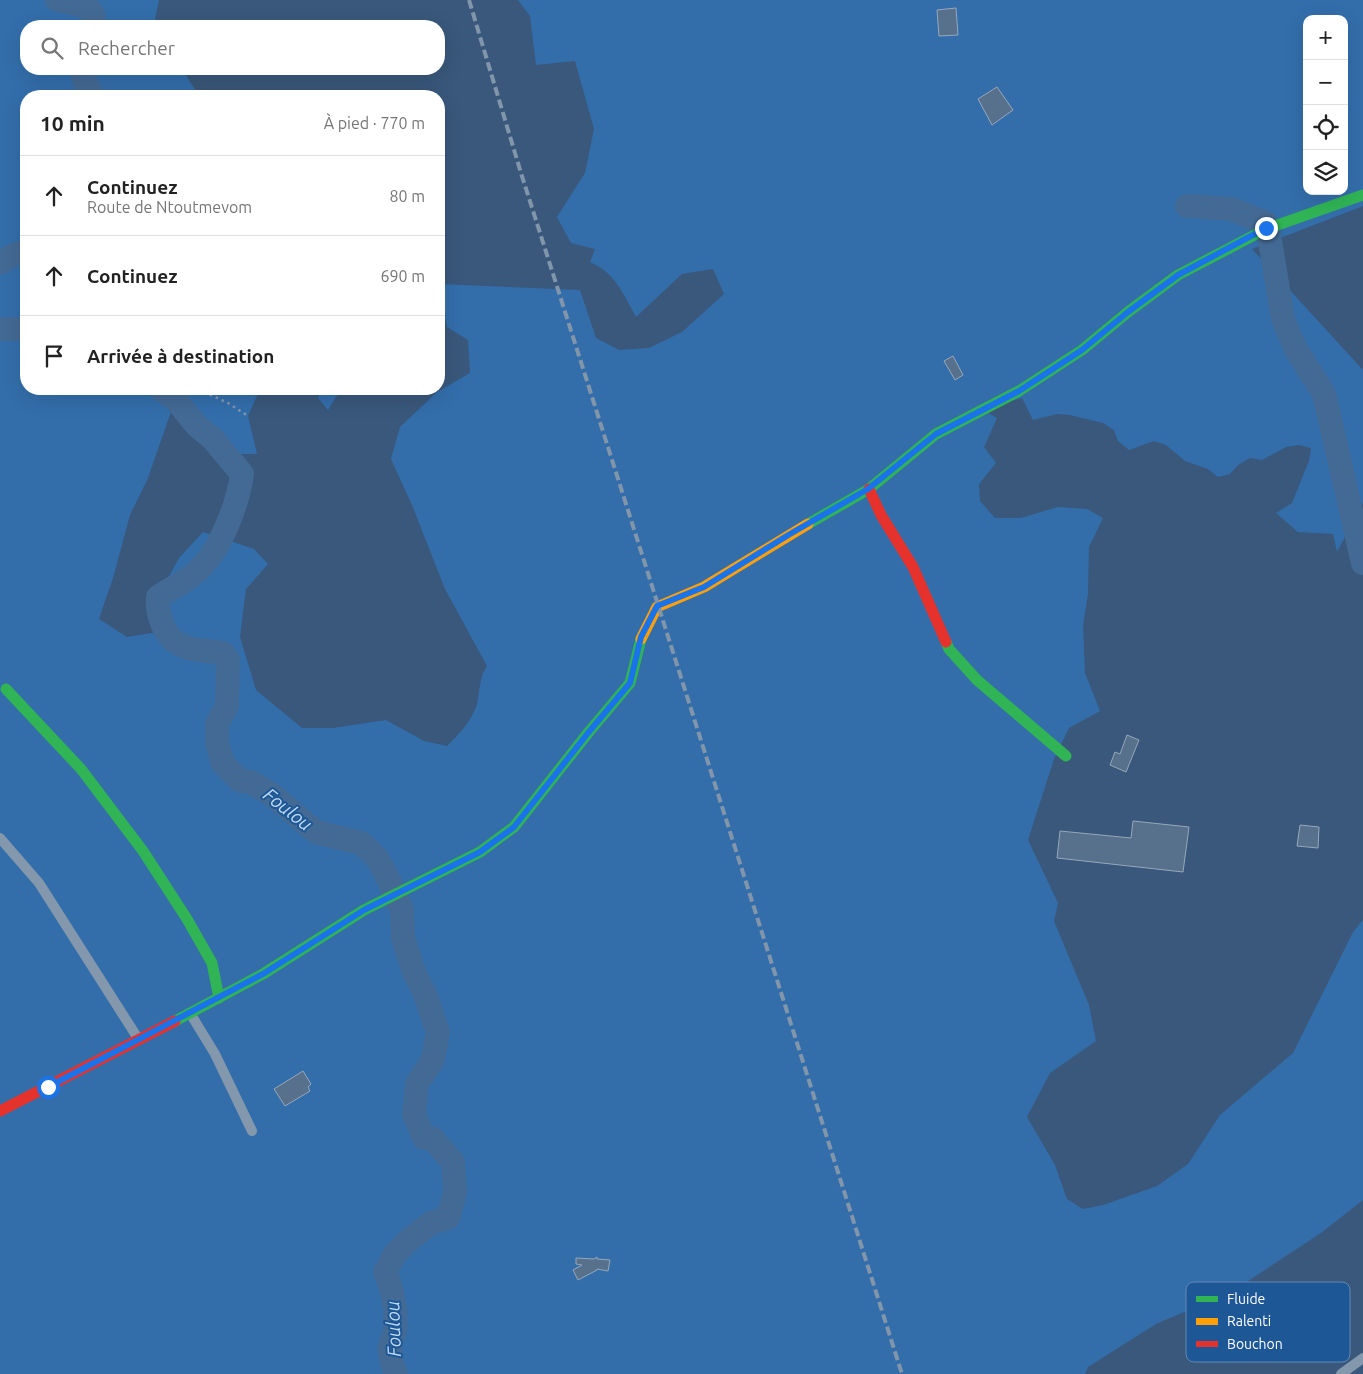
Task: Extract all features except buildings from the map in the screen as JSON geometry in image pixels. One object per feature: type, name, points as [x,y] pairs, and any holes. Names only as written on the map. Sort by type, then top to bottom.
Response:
[{"type":"street","points":[[0,1111],[263,974],[364,910],[480,852],[514,827],[630,683],[641,637],[657,606],[704,587],[868,489],[936,434],[1019,391],[1082,350],[1128,312],[1178,275],[1266,228],[1363,196]]},
{"type":"street","points":[[868,489],[913,567],[949,649],[977,680],[1066,756]]},
{"type":"street","points":[[6,689],[81,769],[143,851],[187,919],[212,963],[219,998]]},
{"type":"street","points":[[0,838],[39,883],[139,1040]]},
{"type":"street","points":[[190,1013],[214,1054],[252,1131]]},
{"type":"street","points":[[1340,1374],[1363,1358]]},
{"type":"path","points":[[211,395],[248,416]]},
{"type":"shaded area","points":[[0,0],[159,0],[155,20],[20,20],[20,75],[186,75],[195,90],[20,90],[20,395],[257,395],[248,416],[257,454],[226,454],[213,439],[197,426],[175,400],[148,478],[130,515],[113,578],[99,619],[127,637],[164,631],[157,606],[158,597],[179,558],[203,532],[254,549],[268,564],[246,589],[240,637],[256,690],[302,728],[333,728],[386,720],[424,741],[447,746],[472,716],[477,704],[482,675],[487,666],[445,589],[412,505],[391,459],[400,427],[434,395],[445,395],[445,387],[470,373],[468,340],[447,327],[445,284],[580,290],[596,338],[619,350],[649,348],[682,332],[724,294],[713,269],[682,274],[636,317],[618,285],[606,272],[590,262],[595,249],[571,243],[557,217],[585,173],[594,129],[575,61],[536,65],[530,16],[518,0],[1363,0],[1363,206],[1252,249],[1363,370],[1363,503],[1337,552],[1333,534],[1298,532],[1276,513],[1292,503],[1309,461],[1311,448],[1299,445],[1286,447],[1262,460],[1250,458],[1238,465],[1230,474],[1218,477],[1208,469],[1185,461],[1166,445],[1154,441],[1129,450],[1118,441],[1114,430],[1103,423],[1070,415],[1057,414],[1033,420],[1022,398],[982,409],[997,418],[984,447],[996,463],[979,484],[980,501],[995,518],[1021,518],[1058,507],[1087,509],[1103,518],[1089,547],[1088,594],[1083,625],[1085,673],[1100,711],[1069,728],[1054,759],[1028,840],[1058,903],[1054,921],[1089,1005],[1096,1041],[1050,1073],[1027,1117],[1055,1165],[1067,1199],[1083,1209],[1103,1205],[1157,1186],[1188,1164],[1220,1115],[1293,1053],[1353,932],[1363,920],[1363,1200],[1321,1233],[1247,1282],[1186,1282],[1186,1311],[1156,1324],[1088,1367],[1085,1374],[0,1374]]},
{"type":"shaded area","points":[[319,395],[337,395],[328,410],[318,398]]},
{"type":"waterway","name":"Foulou","points":[[57,0],[84,6],[93,14],[94,20]]},
{"type":"waterway","name":"Foulou","points":[[83,75],[90,90]]},
{"type":"waterway","points":[[1187,206],[1231,209],[1266,223]]},
{"type":"waterway","points":[[1269,235],[1283,319],[1295,348],[1324,394],[1363,563]]},
{"type":"waterway","name":"Foulou","points":[[0,263],[20,253]]},
{"type":"waterway","name":"Foulou","points":[[0,329],[20,329]]},
{"type":"waterway","name":"Foulou","points":[[169,395],[175,399],[197,426],[213,439],[242,474],[232,514],[211,555],[194,574],[158,597],[158,612],[165,630],[171,638],[185,647],[223,653],[228,660],[227,706],[217,724],[217,743],[223,764],[241,781],[251,782],[272,795],[316,832],[361,843],[376,857],[402,910],[403,938],[414,972],[425,994],[438,1032],[433,1059],[417,1084],[414,1114],[424,1138],[432,1138],[453,1162],[455,1193],[448,1218],[431,1223],[409,1240],[395,1254],[385,1272],[395,1309],[395,1331],[390,1350],[396,1374]]},
{"type":"railway","points":[[469,0],[521,173],[902,1374]]},
{"type":"traffic: fast","points":[[808,524],[869,489],[936,434],[1019,391],[1082,350],[1128,312],[1178,275],[1266,229],[1363,195]]},
{"type":"traffic: fast","points":[[175,1021],[263,974],[364,910],[480,852],[514,827],[630,683],[641,639]]},
{"type":"traffic: fast","points":[[946,642],[949,649],[977,680],[1066,756]]},
{"type":"traffic: fast","points":[[6,689],[81,769],[143,851],[187,919],[212,963],[219,998]]},
{"type":"traffic: slow","points":[[641,639],[657,607],[704,587],[808,524]]},
{"type":"traffic: jam","points":[[869,489],[881,515],[913,567],[946,642]]},
{"type":"traffic: jam","points":[[0,1111],[175,1021]]},
{"type":"route","points":[[48,1087],[263,974],[364,910],[480,852],[514,827],[630,683],[641,637],[657,606],[704,587],[868,489],[936,434],[1019,391],[1082,350],[1128,312],[1178,275],[1266,228]]}]
